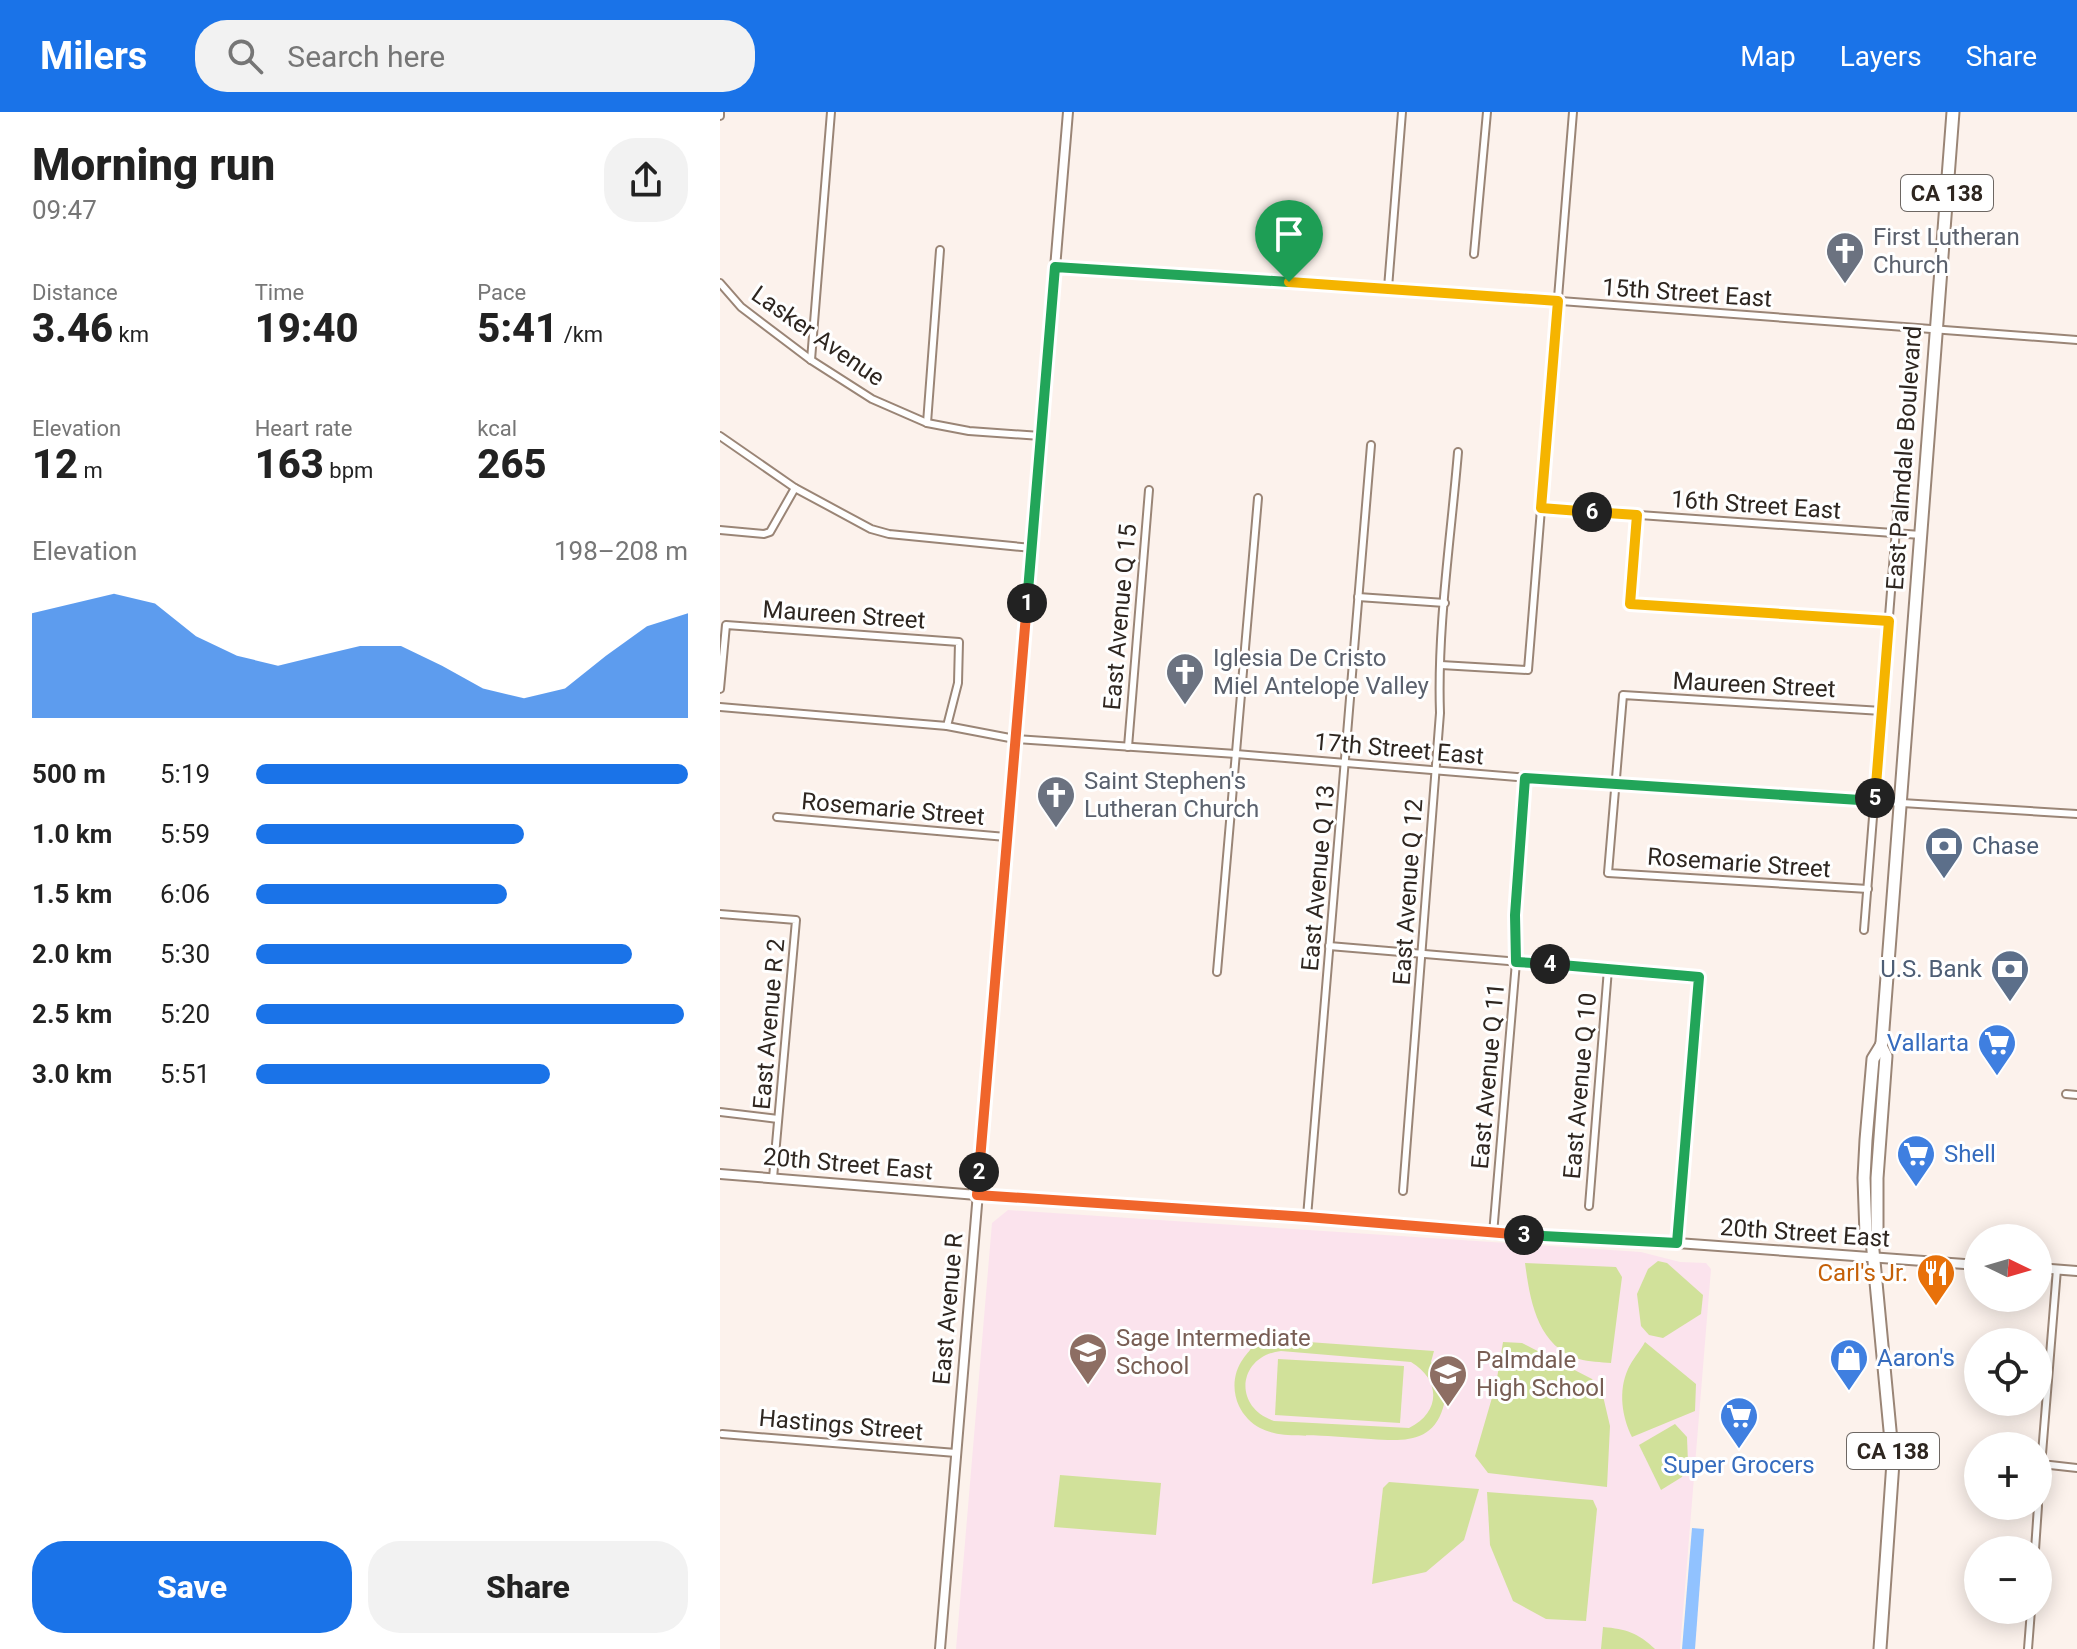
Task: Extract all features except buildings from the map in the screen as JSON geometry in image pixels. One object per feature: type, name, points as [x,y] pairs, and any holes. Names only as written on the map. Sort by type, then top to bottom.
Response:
[{"type":"highway","name":"East Palmdale Boulevard","points":[[1872,1240],[1866,1235],[1864,1178],[1873,1059],[1881,1046],[1953,112]]},
{"type":"highway","name":"East Palmdale Boulevard","points":[[1880,1649],[1894,1480],[1872,1258],[1872,1240],[1877,1235],[1879,1141],[1886,1056],[1881,1046]]},
{"type":"highway","points":[[1871,1082],[1875,1085],[1876,1137],[1879,1141]]},
{"type":"main road","name":"East Avenue R","points":[[940,1649],[1068,112]]},
{"type":"main road","name":"20th Street East","points":[[720,1174],[1307,1217],[1493,1234],[1677,1243],[1964,1264]]},
{"type":"main road","points":[[2052,1269],[2077,1271]]},
{"type":"street","points":[[811,360],[831,112]]},
{"type":"street","points":[[1388,288],[1402,112]]},
{"type":"street","points":[[1474,254],[1487,112]]},
{"type":"street","points":[[1441,665],[1528,670],[1573,112]]},
{"type":"street","points":[[927,423],[940,250]]},
{"type":"street","name":"15th Street East","points":[[1055,267],[1388,288],[2077,340]]},
{"type":"street","name":"Lasker Avenue","points":[[720,283],[741,307],[811,360],[872,399],[927,423],[969,431],[1041,436]]},
{"type":"street","points":[[720,436],[795,488],[871,529],[889,534],[1032,548]]},
{"type":"street","name":"East Avenue Q 13","points":[[1307,1217],[1371,445]]},
{"type":"street","name":"East Avenue Q 12","points":[[1403,1191],[1458,452]]},
{"type":"street","points":[[720,530],[770,532],[795,488]]},
{"type":"street","name":"East Avenue Q 15","points":[[1128,747],[1149,490]]},
{"type":"street","name":"East Palmdale Boulevard","points":[[1864,930],[1899,491]]},
{"type":"street","points":[[1217,972],[1258,498]]},
{"type":"street","name":"16th Street East","points":[[1541,508],[1921,535]]},
{"type":"street","points":[[1637,515],[1630,604],[1889,621]]},
{"type":"street","points":[[1358,597],[1445,603]]},
{"type":"street","name":"Maureen Street","points":[[720,689],[726,625],[959,642],[958,683],[947,726]]},
{"type":"street","name":"Maureen Street","points":[[1615,785],[1623,695],[1882,711]]},
{"type":"street","name":"17th Street East","points":[[720,707],[947,726],[1015,739],[1615,785],[2077,814]]},
{"type":"street","name":"East Avenue Q 11","points":[[1493,1234],[1516,962],[1515,915],[1525,778]]},
{"type":"street","name":"Rosemarie Street","points":[[1615,785],[1608,873],[1868,889]]},
{"type":"street","name":"Rosemarie Street","points":[[777,817],[1006,837]]},
{"type":"street","name":"East Avenue R 2","points":[[720,914],[796,920],[773,1178]]},
{"type":"street","points":[[1329,946],[1699,977],[1677,1243]]},
{"type":"street","name":"East Avenue Q 10","points":[[1589,1206],[1608,969]]},
{"type":"street","points":[[2066,1094],[2077,1095]]},
{"type":"street","points":[[720,1112],[778,1119]]},
{"type":"street","points":[[2044,1432],[2057,1269]]},
{"type":"street","name":"Hastings Street","points":[[722,1434],[956,1453]]},
{"type":"street","points":[[2052,1465],[2077,1468]]},
{"type":"street","points":[[2028,1649],[2030,1624]]},
{"type":"shaded area","name":"Palmdale High School","points":[[1008,1210],[1641,1252],[1680,1262],[1706,1263],[1711,1269],[1680,1649],[956,1649],[992,1223]]},
{"type":"green space","points":[[1658,1261],[1667,1263],[1703,1295],[1701,1314],[1663,1338],[1649,1335],[1641,1326],[1637,1294],[1648,1269]]},
{"type":"green space","points":[[1525,1263],[1616,1267],[1622,1277],[1611,1363],[1579,1359],[1554,1344],[1538,1320]]},
{"type":"green space","points":[[1253,1338],[1434,1351],[1431,1362],[1443,1384],[1443,1408],[1431,1428],[1404,1440],[1268,1431],[1245,1416],[1235,1394],[1237,1370],[1250,1350]],"holes":[[[1281,1351],[1411,1362],[1428,1378],[1433,1396],[1427,1413],[1409,1428],[1274,1421],[1260,1414],[1246,1394],[1249,1372],[1256,1362]]]},
{"type":"green space","points":[[1503,1342],[1522,1343],[1592,1379],[1603,1396],[1610,1426],[1607,1487],[1488,1473],[1475,1456],[1496,1384]]},
{"type":"green space","points":[[1645,1342],[1696,1384],[1695,1411],[1632,1437],[1624,1412],[1623,1386],[1630,1366]]},
{"type":"green space","points":[[1278,1359],[1404,1366],[1400,1423],[1275,1415]]},
{"type":"green space","points":[[1675,1424],[1687,1437],[1688,1463],[1682,1477],[1661,1490],[1639,1445]]},
{"type":"green space","points":[[1060,1475],[1161,1483],[1156,1535],[1054,1527]]},
{"type":"green space","points":[[1389,1482],[1479,1489],[1464,1540],[1426,1572],[1372,1584],[1383,1488]]},
{"type":"green space","points":[[1487,1492],[1593,1500],[1597,1509],[1586,1621],[1546,1619],[1513,1601],[1490,1545]]},
{"type":"green space","points":[[1603,1627],[1631,1633],[1655,1649],[1601,1649]]},
{"type":"water","points":[[1692,1528],[1704,1529],[1695,1649],[1682,1649]]},
{"type":"place","name":"First Lutheran Church","points":[[1845,285]]},
{"type":"place","name":"Iglesia De Cristo Miel Antelope Valley","points":[[1185,706]]},
{"type":"place","name":"Saint Stephen's Lutheran Church","points":[[1056,829]]},
{"type":"place","name":"Chase","points":[[1944,880]]},
{"type":"place","name":"U.S. Bank","points":[[2010,1003]]},
{"type":"place","name":"Vallarta","points":[[1997,1077]]},
{"type":"place","name":"Shell","points":[[1916,1188]]},
{"type":"place","name":"Carl's Jr.","points":[[1936,1307]]},
{"type":"place","name":"Sage Intermediate School","points":[[1088,1386]]},
{"type":"place","name":"Aaron's","points":[[1849,1392]]},
{"type":"place","name":"Palmdale High School","points":[[1448,1408]]},
{"type":"place","name":"Super Grocers","points":[[1739,1450]]},
{"type":"route","points":[[1055,267],[1289,282],[1558,301],[1541,508],[1637,515],[1630,604],[1889,621],[1875,801],[1525,778],[1515,915],[1516,962],[1699,977],[1677,1243],[1493,1234],[1307,1217],[977,1195],[1055,267]]}]
